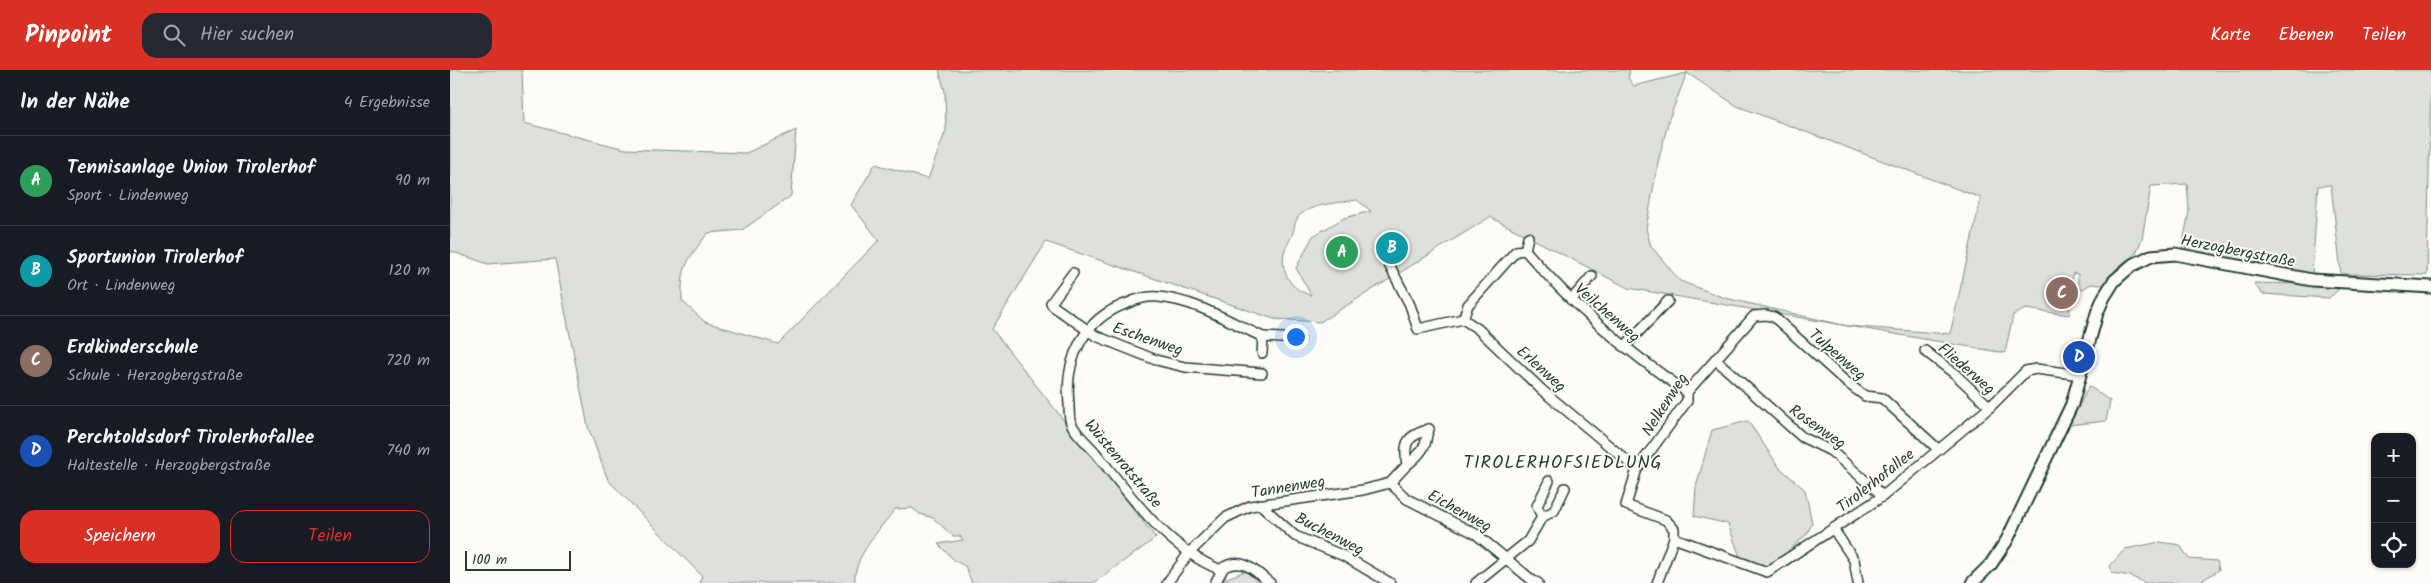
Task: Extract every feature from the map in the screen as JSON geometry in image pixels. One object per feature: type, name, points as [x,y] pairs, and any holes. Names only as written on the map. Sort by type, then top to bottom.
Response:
[{"type":"main road","name":"Herzogbergstraße","points":[[1972,583],[1991,564],[2007,540],[2072,404],[2097,313],[2109,289],[2122,273],[2152,256],[2183,254],[2312,280],[2431,287]]},
{"type":"street","points":[[1383,253],[1410,305],[1418,329],[1463,319],[1468,305],[1520,250],[1528,237]]},
{"type":"street","name":"Veilchenweg","points":[[1520,250],[1571,300],[1624,347],[1687,392]]},
{"type":"street","name":"Eschenweg","points":[[1073,273],[1051,303],[1086,330],[1156,360],[1215,370],[1262,373]]},
{"type":"street","points":[[1571,300],[1592,276]]},
{"type":"street","name":"Wüstenrotstraße","points":[[1221,570],[1189,553],[1155,524],[1071,423],[1066,384],[1073,354],[1086,330],[1117,307],[1154,296],[1176,299],[1192,304],[1263,337],[1300,339]]},
{"type":"street","points":[[1624,347],[1668,301]]},
{"type":"street","name":"Nelkenweg","points":[[1674,538],[1674,529],[1666,520],[1626,505],[1637,468],[1687,401],[1687,392],[1751,318],[1766,314]]},
{"type":"street","name":"Tulpenweg","points":[[1766,314],[1774,317],[1865,396],[1882,398],[1938,449]]},
{"type":"street","name":"Erlenweg","points":[[1463,319],[1478,329],[1543,391],[1637,468]]},
{"type":"street","points":[[1262,354],[1263,337]]},
{"type":"street","name":"Fliederweg","points":[[1925,352],[1955,374],[1990,407]]},
{"type":"street","name":"Rosenweg","points":[[1715,359],[1802,437],[1831,451],[1883,496]]},
{"type":"street","name":"Tirolerhofallee","points":[[1674,538],[1767,572],[1834,530],[1883,496],[1990,407],[2031,369],[2081,375]]},
{"type":"street","points":[[1390,483],[1406,465]]},
{"type":"street","points":[[1542,517],[1537,506],[1549,481]]},
{"type":"street","name":"Tannenweg","points":[[1166,583],[1189,553],[1225,518],[1250,506],[1363,490],[1390,483]]},
{"type":"street","name":"Eichenweg","points":[[1390,483],[1407,499],[1476,534],[1538,583]]},
{"type":"street","points":[[1476,583],[1528,541],[1542,517],[1554,511],[1565,488]]},
{"type":"street","name":"Buchenweg","points":[[1260,504],[1295,536],[1344,556],[1390,583]]},
{"type":"street","points":[[1834,530],[1854,560],[1858,583]]},
{"type":"street","points":[[1657,583],[1674,538]]},
{"type":"street","points":[[1215,583],[1221,570],[1230,564],[1245,564],[1270,583]]},
{"type":"shaded area","points":[[450,70],[522,70],[524,123],[625,149],[746,153],[796,130],[791,196],[742,230],[708,233],[690,257],[684,271],[682,289],[682,301],[705,322],[778,344],[879,240],[851,205],[875,164],[928,179],[946,130],[945,92],[939,70],[1630,70],[1628,78],[1634,86],[1686,73],[1688,70],[2431,70],[2427,275],[2341,274],[2331,185],[2318,186],[2312,275],[2254,265],[2182,248],[2189,211],[2187,184],[2151,186],[2142,239],[2136,253],[2117,268],[2104,285],[2091,284],[2081,290],[2078,288],[2078,274],[2073,273],[2072,280],[2051,279],[2050,297],[2053,306],[2070,308],[2069,315],[2026,309],[2013,315],[2005,353],[1850,326],[1950,334],[1981,198],[1737,106],[1687,73],[1669,119],[1658,162],[1646,229],[1651,246],[1680,281],[1725,298],[1843,325],[1628,288],[1490,217],[1320,322],[1274,319],[1046,242],[992,329],[1156,538],[1093,583],[972,583],[965,566],[955,561],[938,544],[963,540],[960,536],[953,536],[933,518],[920,514],[912,508],[895,509],[875,534],[858,564],[855,573],[855,583],[699,583],[702,576],[608,480],[588,427],[555,259],[488,264],[450,251]],"holes":[[[1357,200],[1371,211],[1344,218],[1313,236],[1296,268],[1311,295],[1298,290],[1289,280],[1283,260],[1284,252],[1297,219],[1301,214],[1313,208]]]},
{"type":"shaded area","points":[[2254,283],[2300,284],[2339,289],[2329,298],[2262,294]]},
{"type":"shaded area","points":[[2089,386],[2110,401],[2106,421],[2069,425]]},
{"type":"shaded area","points":[[1748,421],[1779,467],[1805,490],[1812,523],[1807,534],[1777,561],[1764,568],[1740,557],[1728,524],[1694,516],[1696,487],[1712,430]]},
{"type":"shaded area","points":[[2160,542],[2180,545],[2189,559],[2217,561],[2219,570],[2198,583],[2145,583],[2130,576],[2112,573],[2110,566],[2125,549]]},
{"type":"shaded area","points":[[1245,571],[1259,583],[1222,583],[1222,580]]},
{"type":"place","name":"Sportunion Tirolerhof","points":[[1392,248]]},
{"type":"place","name":"Tennisanlage Union Tirolerhof","points":[[1342,252]]},
{"type":"place","name":"Erdkinderschule","points":[[2062,293]]},
{"type":"place","name":"Perchtoldsdorf Tirolerhofallee","points":[[2079,357]]},
{"type":"district","name":"TIROLERHOFSIEDLUNG","points":[[1563,462]]}]
